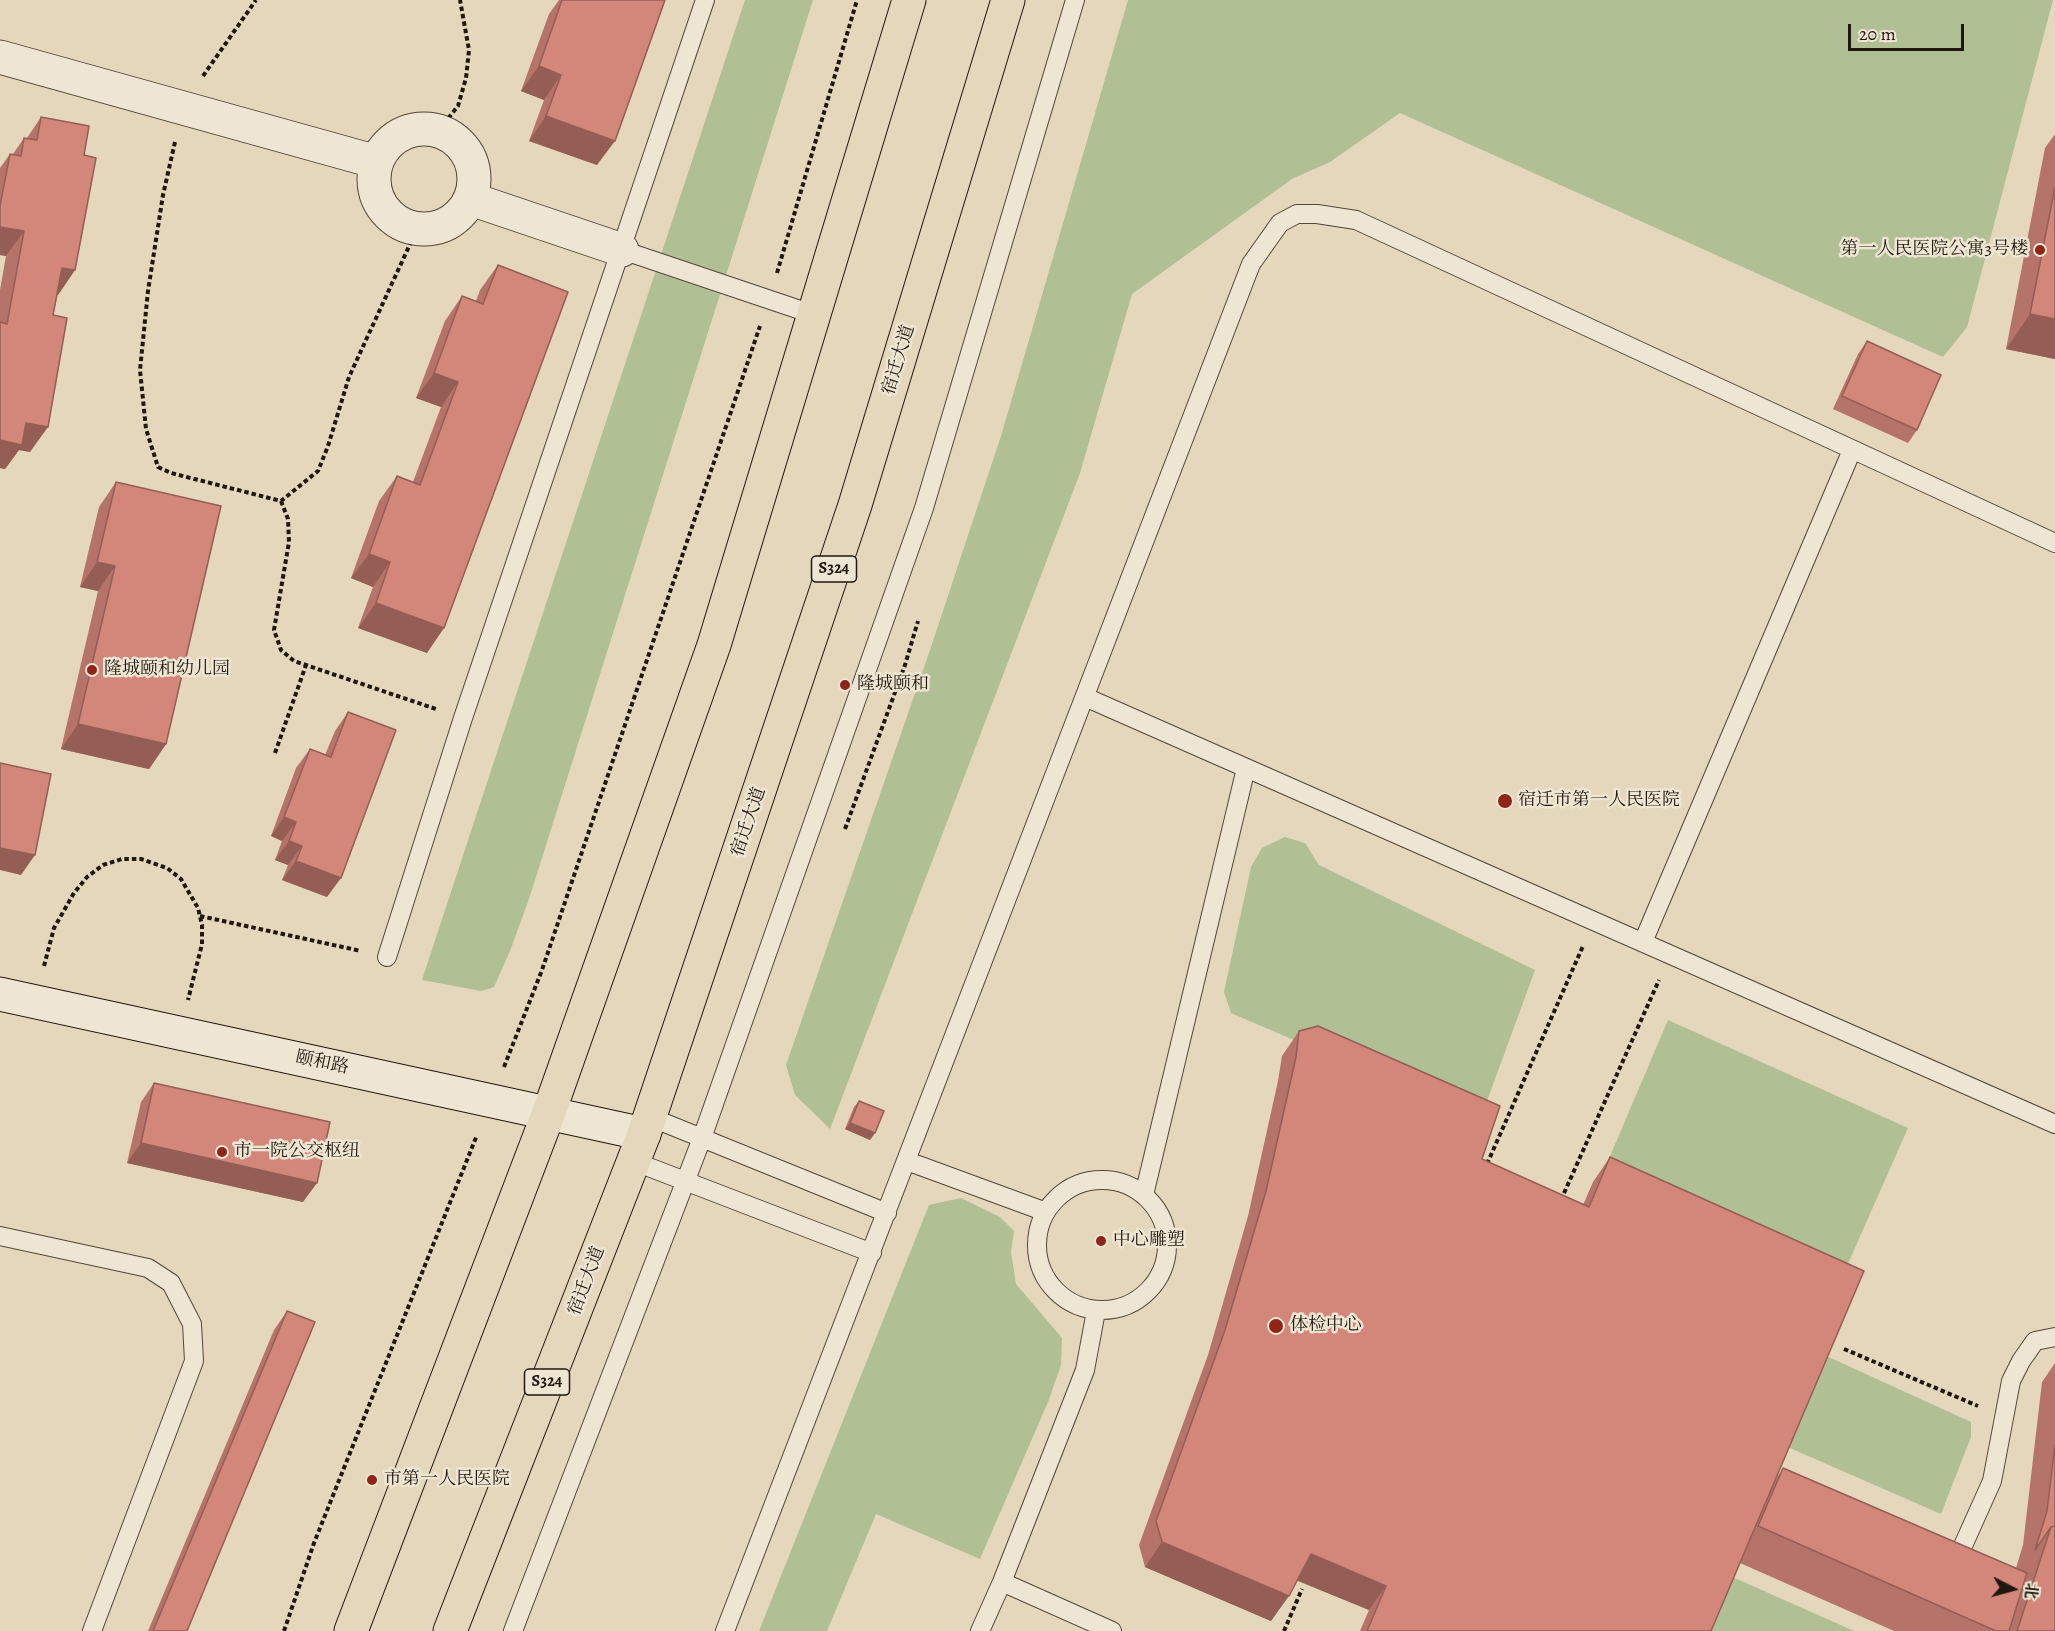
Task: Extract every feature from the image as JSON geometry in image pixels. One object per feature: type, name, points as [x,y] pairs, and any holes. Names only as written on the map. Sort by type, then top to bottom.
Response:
[{"type":"main road","points":[[351,1631],[549,1112],[714,645],[909,0]]},
{"type":"main road","name":"宿迁大道","points":[[450,1631],[642,1137],[855,506],[1008,0]]},
{"type":"street","points":[[0,57],[377,162]]},
{"type":"street","points":[[422,128],[439,130],[454,138],[465,150],[473,166],[474,183],[471,199],[449,224],[433,229],[417,229],[401,224],[388,215],[379,202],[374,185],[374,169],[380,154],[391,140],[405,132],[422,128]]},
{"type":"street","points":[[471,199],[622,250]]},
{"type":"street","name":"颐和路","points":[[0,994],[491,1099],[642,1137]]},
{"type":"lane","points":[[387,957],[463,718],[705,0]]},
{"type":"lane","points":[[513,1631],[702,1138],[924,508],[1075,0]]},
{"type":"lane","points":[[725,1631],[1251,264],[1280,223],[1297,214],[1317,214],[1356,220],[2055,543]]},
{"type":"lane","points":[[622,250],[815,315]]},
{"type":"lane","points":[[1643,942],[1852,450]]},
{"type":"lane","points":[[1085,697],[2055,1124]]},
{"type":"lane","points":[[1144,1195],[1246,768]]},
{"type":"lane","points":[[642,1137],[702,1138],[887,1213]]},
{"type":"lane","points":[[642,1137],[686,1181],[872,1253]]},
{"type":"lane","points":[[907,1161],[1046,1212]]},
{"type":"lane","points":[[1102,1180],[1125,1184],[1144,1195],[1158,1211],[1166,1230],[1168,1251],[1162,1271],[1151,1289],[1136,1302],[1116,1310],[1096,1311],[1076,1305],[1059,1294],[1045,1278],[1038,1257],[1038,1234],[1046,1212],[1060,1195],[1080,1184],[1102,1180]]},
{"type":"lane","points":[[0,1236],[148,1268],[171,1283],[192,1324],[194,1361],[92,1631]]},
{"type":"lane","points":[[980,1631],[1002,1582],[1085,1370],[1096,1311]]},
{"type":"lane","points":[[1950,1575],[1992,1481],[2011,1381],[2020,1361],[2035,1341],[2055,1337]]},
{"type":"lane","points":[[1002,1582],[1112,1631]]},
{"type":"path","points":[[256,0],[183,107],[163,195],[148,291],[140,370],[146,429],[158,467],[171,473],[281,501]]},
{"type":"path","points":[[439,130],[458,106],[466,78],[469,50],[460,0]]},
{"type":"path","points":[[284,1631],[314,1543],[542,970],[769,299],[857,0]]},
{"type":"path","points":[[281,501],[318,471],[349,376],[417,229]]},
{"type":"path","points":[[281,501],[288,519],[289,542],[274,630],[280,650],[294,661],[463,718]]},
{"type":"path","points":[[275,753],[306,665]]},
{"type":"path","points":[[36,1001],[54,928],[74,893],[87,877],[103,865],[122,859],[141,859],[166,868],[181,879],[198,908],[200,916],[202,944],[180,1033]]},
{"type":"path","points":[[200,916],[387,957]]},
{"type":"path","points":[[1484,1171],[1594,920]]},
{"type":"path","points":[[1560,1203],[1671,954]]},
{"type":"path","points":[[1844,1348],[2003,1417]]},
{"type":"path","points":[[1284,1631],[1302,1589]]},
{"type":"green space","points":[[745,0],[813,0],[529,899],[494,987],[481,991],[422,980]]},
{"type":"green space","points":[[1128,0],[2053,0],[1967,327],[1943,357],[1400,113],[1330,162],[1292,179],[1132,294],[1080,473],[830,1129],[795,1095],[786,1065],[929,653],[1001,436]]},
{"type":"green space","points":[[1285,837],[1305,843],[1319,865],[1535,970],[1480,1120],[1231,1013],[1224,992],[1251,867],[1262,848]]},
{"type":"green space","points":[[1668,1020],[1908,1128],[1839,1284],[1602,1175]]},
{"type":"green space","points":[[961,1198],[1000,1217],[1014,1231],[1011,1252],[1016,1284],[1062,1338],[1061,1365],[1048,1402],[980,1559],[876,1514],[827,1631],[759,1631],[929,1205]]},
{"type":"green space","points":[[1822,1354],[1971,1422],[1971,1437],[1941,1514],[1783,1445]]},
{"type":"green space","points":[[1728,1575],[1854,1631],[1704,1631]]},
{"type":"building","points":[[562,0],[665,0],[615,141],[546,116],[561,75],[539,66]]},
{"type":"building","points":[[41,117],[89,126],[84,155],[96,158],[75,270],[62,268],[53,315],[67,318],[48,427],[26,423],[22,445],[0,440],[0,322],[7,324],[24,231],[0,227],[0,206],[10,154],[21,156],[24,138],[37,140]]},
{"type":"building","points":[[2055,187],[2055,319],[2030,314]]},
{"type":"building","points":[[498,265],[568,292],[444,628],[376,603],[390,562],[369,554],[397,476],[420,485],[458,382],[434,373],[462,296],[483,304]]},
{"type":"building","points":[[1867,341],[1941,375],[1917,430],[1842,396]]},
{"type":"building","points":[[116,482],[221,506],[166,744],[78,724],[115,566],[97,562]]},
{"type":"building","points":[[348,712],[396,730],[341,878],[296,861],[302,846],[289,841],[296,822],[284,817],[310,749],[331,757]]},
{"type":"building","points":[[0,763],[51,774],[35,855],[0,848]]},
{"type":"building","points":[[1318,1026],[1500,1106],[1482,1159],[1589,1207],[1610,1157],[1864,1271],[1711,1631],[1367,1631],[1386,1586],[1311,1554],[1289,1596],[1162,1542],[1156,1521],[1225,1330],[1266,1191],[1296,1057],[1299,1031]]},
{"type":"building","name":"市一院公交枢纽","points":[[154,1083],[330,1122],[317,1183],[141,1143]]},
{"type":"building","points":[[859,1101],[884,1111],[875,1133],[850,1123]]},
{"type":"building","points":[[287,1311],[315,1322],[187,1631],[153,1631]]},
{"type":"building","points":[[2055,1445],[2055,1526],[2051,1527],[2035,1550],[2047,1511]]},
{"type":"building","points":[[1783,1468],[2027,1573],[2009,1631],[1996,1631],[1758,1526]]},
{"type":"building","points":[[2055,1526],[2055,1631],[2017,1631],[2051,1527]]},
{"type":"place","name":"第一人民医院公寓3号楼","points":[[2040,250]]},
{"type":"place","name":"隆城颐和幼儿园","points":[[92,670]]},
{"type":"place","name":"隆城颐和","points":[[845,685]]},
{"type":"place","name":"宿迁市第一人民医院","points":[[1505,801]]},
{"type":"place","name":"市一院公交枢纽","points":[[222,1152]]},
{"type":"place","name":"中心雕塑","points":[[1101,1241]]},
{"type":"place","name":"体检中心","points":[[1276,1326]]},
{"type":"place","name":"市第一人民医院","points":[[372,1480]]}]
